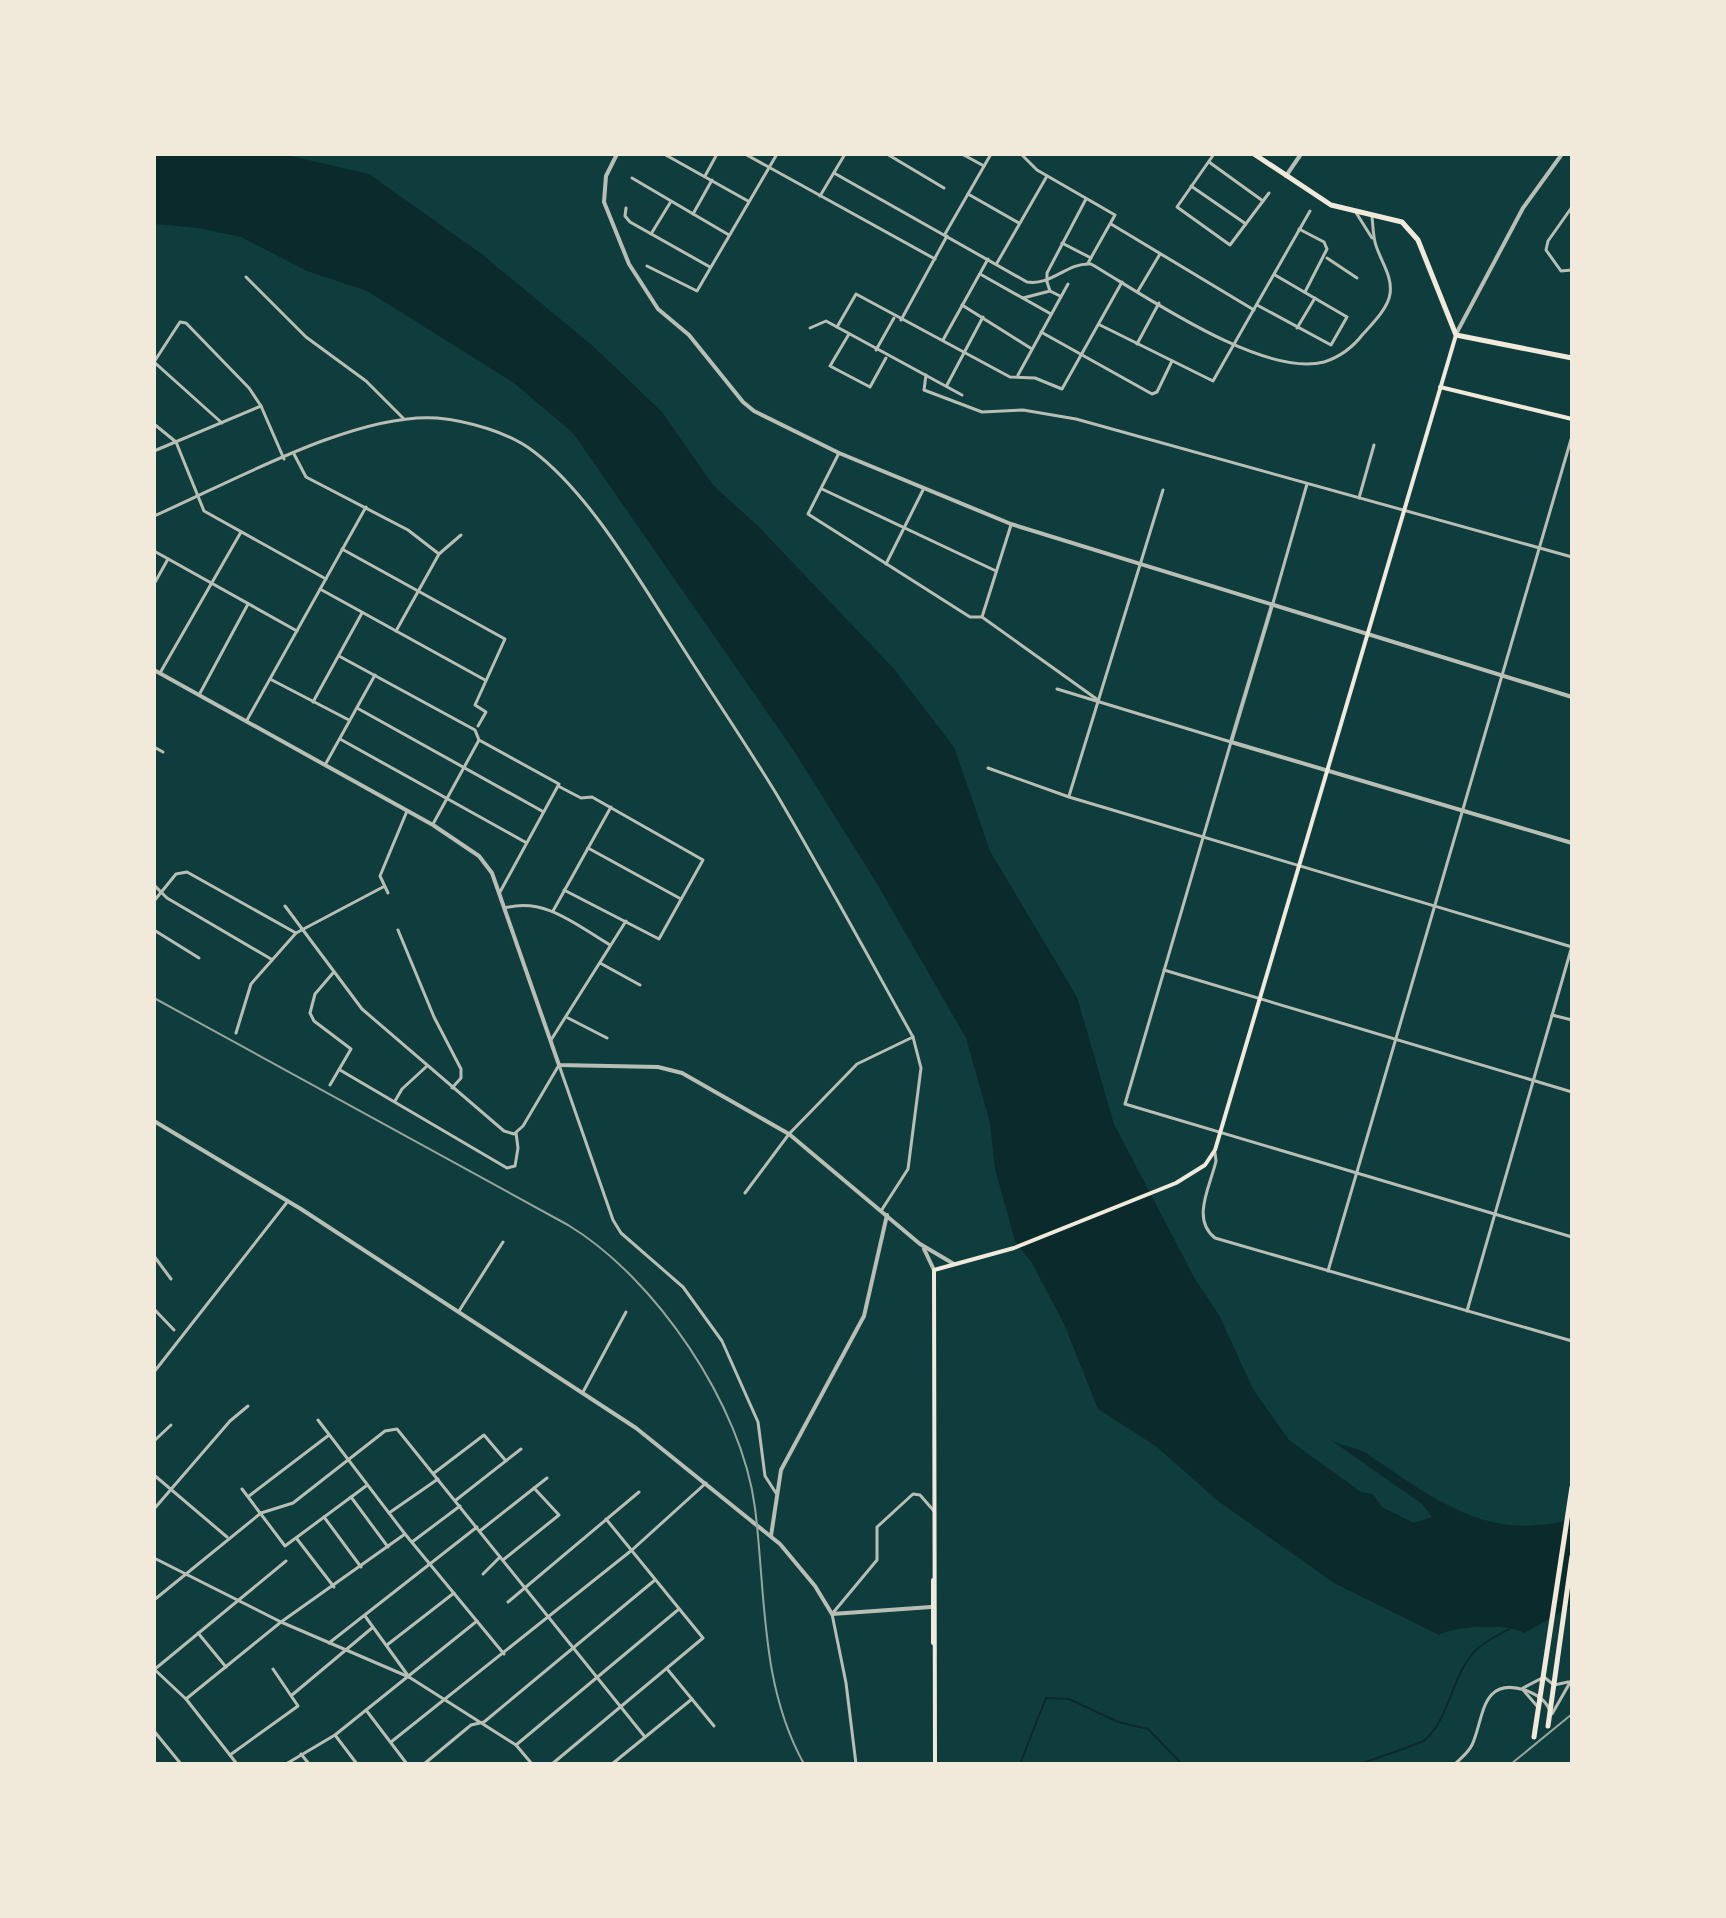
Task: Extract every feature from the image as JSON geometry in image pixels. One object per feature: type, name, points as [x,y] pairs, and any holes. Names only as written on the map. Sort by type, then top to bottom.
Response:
[{"type":"main road","points":[[935,1764],[934,1270],[1014,1248],[1176,1183],[1199,1170],[1215,1150],[1456,335],[1418,240],[1402,222],[1331,205],[1254,154]]},
{"type":"main road","points":[[1456,335],[1572,358]]},
{"type":"main road","points":[[1440,387],[1572,419]]},
{"type":"main road","points":[[1534,1737],[1572,1488]]},
{"type":"main road","points":[[1549,1724],[1572,1556]]},
{"type":"street","points":[[617,154],[604,188],[604,202],[629,264],[658,309],[689,335],[754,411],[923,490],[1011,524],[1572,697]]},
{"type":"street","points":[[664,154],[749,202]]},
{"type":"street","points":[[705,176],[717,154]]},
{"type":"street","points":[[745,154],[935,259]]},
{"type":"street","points":[[647,266],[697,291],[777,154]]},
{"type":"street","points":[[820,196],[845,154]]},
{"type":"street","points":[[887,154],[944,188]]},
{"type":"street","points":[[962,154],[984,166]]},
{"type":"street","points":[[901,320],[991,154]]},
{"type":"street","points":[[834,173],[1027,282],[1047,282],[1088,263],[1111,224],[1113,214],[1047,176],[1021,154]]},
{"type":"street","points":[[1214,154],[1177,207],[1230,245],[1269,193]]},
{"type":"street","points":[[1286,176],[1301,154]]},
{"type":"street","points":[[1456,335],[1523,208],[1562,154]]},
{"type":"street","points":[[1209,162],[1263,201]]},
{"type":"street","points":[[996,264],[1047,176]]},
{"type":"street","points":[[632,178],[730,235]]},
{"type":"street","points":[[693,214],[712,180]]},
{"type":"street","points":[[1191,186],[1246,224]]},
{"type":"street","points":[[968,194],[1019,223]]},
{"type":"street","points":[[1050,291],[1047,273],[1086,199]]},
{"type":"street","points":[[651,234],[671,201]]},
{"type":"street","points":[[1572,207],[1546,250],[1561,271],[1572,270]]},
{"type":"street","points":[[626,208],[627,219],[711,267]]},
{"type":"street","points":[[1100,325],[1213,381],[1310,211]]},
{"type":"street","points":[[1088,263],[1234,346],[1274,360],[1322,362],[1342,354],[1360,338],[1390,297],[1391,282],[1374,241],[1355,211]]},
{"type":"street","points":[[1372,213],[1374,241]]},
{"type":"street","points":[[1111,224],[1255,308],[1331,345],[1347,317],[1274,274]]},
{"type":"street","points":[[1299,229],[1324,242],[1326,257],[1305,292]]},
{"type":"street","points":[[1062,243],[1091,258]]},
{"type":"street","points":[[1138,291],[1160,254]]},
{"type":"street","points":[[1326,257],[1357,278]]},
{"type":"street","points":[[943,340],[988,259]]},
{"type":"street","points":[[980,274],[1051,314]]},
{"type":"street","points":[[246,277],[306,337],[366,381],[404,419]]},
{"type":"street","points":[[837,327],[856,294],[1010,377],[1018,375],[1062,389],[1122,282]]},
{"type":"street","points":[[1018,375],[1068,284]]},
{"type":"street","points":[[1023,298],[1050,291],[1060,296]]},
{"type":"street","points":[[1297,328],[1315,298]]},
{"type":"street","points":[[1137,344],[1159,303]]},
{"type":"street","points":[[962,305],[1032,349]]},
{"type":"street","points":[[876,350],[895,317]]},
{"type":"street","points":[[946,386],[983,317]]},
{"type":"street","points":[[810,328],[826,321],[962,395]]},
{"type":"street","points":[[222,423],[154,362],[180,322],[249,388],[261,406],[284,459]]},
{"type":"street","points":[[1041,332],[1154,395],[1172,361]]},
{"type":"street","points":[[849,334],[830,366],[870,387],[887,356]]},
{"type":"street","points":[[926,375],[924,390],[975,410],[1023,410],[1076,419],[1152,442],[1227,458],[1307,484],[1572,557]]},
{"type":"street","points":[[154,451],[261,406]]},
{"type":"street","points":[[154,516],[294,454],[349,433],[404,419],[438,418],[490,430],[534,451],[581,501],[633,571],[776,794],[913,1037],[921,1068],[908,1169],[881,1211]]},
{"type":"street","points":[[154,424],[176,442],[197,497],[207,513],[326,579]]},
{"type":"street","points":[[1328,1271],[1572,436]]},
{"type":"street","points":[[1359,498],[1374,445]]},
{"type":"street","points":[[839,453],[808,514],[970,617],[982,617],[1098,701]]},
{"type":"street","points":[[294,454],[306,477],[408,530],[439,554]]},
{"type":"street","points":[[1307,484],[1125,1104],[1220,1135],[1572,1237]]},
{"type":"street","points":[[821,488],[996,571]]},
{"type":"street","points":[[886,564],[923,490]]},
{"type":"street","points":[[1069,797],[1163,490]]},
{"type":"street","points":[[247,722],[366,507]]},
{"type":"street","points":[[982,617],[1011,524]]},
{"type":"street","points":[[160,673],[241,532]]},
{"type":"street","points":[[396,631],[439,554],[461,535]]},
{"type":"street","points":[[342,549],[505,639],[475,705],[486,712],[478,726]]},
{"type":"street","points":[[154,551],[297,631]]},
{"type":"street","points":[[154,584],[168,559]]},
{"type":"street","points":[[320,589],[486,681]]},
{"type":"street","points":[[199,695],[248,604]]},
{"type":"street","points":[[313,702],[362,613]]},
{"type":"street","points":[[339,656],[475,730],[479,740],[581,798],[592,797],[703,860],[659,939],[564,890]]},
{"type":"street","points":[[154,670],[433,825],[485,862],[505,908],[613,1220],[621,1233],[683,1287],[722,1341],[758,1422],[765,1476],[777,1493]]},
{"type":"street","points":[[325,765],[375,675]]},
{"type":"street","points":[[270,679],[350,720]]},
{"type":"street","points":[[1057,689],[1572,843]]},
{"type":"street","points":[[357,708],[544,812]]},
{"type":"street","points":[[340,739],[527,842]]},
{"type":"street","points":[[433,825],[479,740]]},
{"type":"street","points":[[154,747],[163,752]]},
{"type":"street","points":[[988,768],[1069,797],[1572,947],[1467,1311]]},
{"type":"street","points":[[499,892],[558,785]]},
{"type":"street","points":[[553,911],[611,807]]},
{"type":"street","points":[[388,893],[383,887],[383,869],[407,811]]},
{"type":"street","points":[[588,848],[681,899]]},
{"type":"street","points":[[154,901],[176,874],[187,872],[296,933]]},
{"type":"street","points":[[154,885],[271,959]]},
{"type":"street","points":[[236,1033],[249,987],[302,927],[383,887]]},
{"type":"street","points":[[505,908],[531,904],[553,911],[610,946]]},
{"type":"street","points":[[285,906],[362,1009],[504,1131],[516,1133]]},
{"type":"street","points":[[551,1041],[626,921]]},
{"type":"street","points":[[154,930],[199,958]]},
{"type":"street","points":[[398,930],[434,1017],[461,1069],[461,1078],[452,1088]]},
{"type":"street","points":[[600,963],[640,985]]},
{"type":"street","points":[[1164,970],[1572,1092]]},
{"type":"street","points":[[330,1085],[350,1053],[350,1046],[314,1021],[310,1013],[316,991],[333,973]]},
{"type":"street","points":[[1552,1015],[1572,1020]]},
{"type":"street","points":[[566,1017],[607,1038]]},
{"type":"street","points":[[745,1193],[789,1134],[857,1064],[913,1037]]},
{"type":"street","points":[[559,1065],[675,1070],[789,1134],[920,1244],[956,1265]]},
{"type":"street","points":[[340,1070],[507,1168],[515,1166],[517,1160],[516,1133],[559,1065]]},
{"type":"street","points":[[395,1101],[402,1089],[428,1066]]},
{"type":"street","points":[[154,1121],[288,1201],[583,1392],[706,1483],[771,1537],[815,1586],[832,1614],[846,1683],[856,1764]]},
{"type":"street","points":[[1215,1150],[1216,1161],[1201,1218],[1206,1231],[1215,1238],[1572,1341]]},
{"type":"street","points":[[155,1369],[288,1201]]},
{"type":"street","points":[[771,1537],[777,1493],[786,1459],[864,1316],[887,1215]]},
{"type":"street","points":[[459,1311],[503,1242]]},
{"type":"street","points":[[920,1244],[934,1270]]},
{"type":"street","points":[[154,1256],[171,1279]]},
{"type":"street","points":[[154,1309],[174,1330]]},
{"type":"street","points":[[583,1392],[626,1312]]},
{"type":"street","points":[[154,1509],[230,1421],[248,1406]]},
{"type":"street","points":[[318,1420],[405,1534],[504,1654]]},
{"type":"street","points":[[154,1441],[171,1425]]},
{"type":"street","points":[[154,1600],[261,1513],[293,1503],[388,1430],[401,1432],[645,1737]]},
{"type":"street","points":[[248,1497],[329,1435]]},
{"type":"street","points":[[434,1473],[484,1435],[506,1461]]},
{"type":"street","points":[[456,1500],[521,1449]]},
{"type":"street","points":[[154,1475],[228,1538]]},
{"type":"street","points":[[329,1643],[547,1478]]},
{"type":"street","points":[[389,1513],[438,1479]]},
{"type":"street","points":[[391,1742],[632,1550],[706,1483]]},
{"type":"street","points":[[242,1489],[285,1546],[367,1485]]},
{"type":"street","points":[[483,1574],[559,1515],[534,1488]]},
{"type":"street","points":[[508,1602],[639,1492]]},
{"type":"street","points":[[832,1614],[877,1560],[877,1527],[913,1494],[920,1495],[934,1511]]},
{"type":"street","points":[[351,1497],[388,1547]]},
{"type":"street","points":[[412,1542],[460,1506]]},
{"type":"street","points":[[324,1517],[361,1567]]},
{"type":"street","points":[[552,1764],[703,1638],[606,1519]]},
{"type":"street","points":[[186,1699],[281,1622],[405,1534]]},
{"type":"street","points":[[296,1538],[334,1587]]},
{"type":"street","points":[[154,1558],[281,1622],[409,1677],[484,1722],[516,1745],[532,1764]]},
{"type":"street","points":[[237,1764],[186,1699],[154,1669],[286,1561]]},
{"type":"street","points":[[424,1764],[471,1725],[484,1722],[655,1580]]},
{"type":"street","points":[[387,1645],[454,1593]]},
{"type":"street","points":[[832,1614],[933,1608]]},
{"type":"street","points":[[516,1745],[679,1609]]},
{"type":"street","points":[[365,1616],[409,1677]]},
{"type":"street","points":[[286,1764],[335,1735],[477,1621]]},
{"type":"street","points":[[292,1695],[373,1627]]},
{"type":"street","points":[[198,1633],[226,1667]]},
{"type":"street","points":[[230,1755],[298,1706],[273,1669]]},
{"type":"street","points":[[668,1669],[714,1726]]},
{"type":"street","points":[[1455,1764],[1470,1749],[1485,1703],[1500,1690],[1521,1689],[1544,1677],[1554,1685],[1570,1681]]},
{"type":"street","points":[[1549,1724],[1570,1681]]},
{"type":"street","points":[[1521,1689],[1541,1698],[1549,1706],[1549,1724]]},
{"type":"street","points":[[1521,1689],[1534,1701],[1538,1712]]},
{"type":"street","points":[[612,1764],[692,1699]]},
{"type":"street","points":[[366,1710],[407,1764]]},
{"type":"street","points":[[154,1731],[181,1764]]},
{"type":"street","points":[[335,1735],[357,1764]]},
{"type":"street","points":[[301,1754],[309,1764]]},
{"type":"water","points":[[154,154],[282,154],[369,174],[483,255],[594,347],[662,412],[713,485],[759,527],[894,669],[954,747],[990,851],[1077,997],[1114,1124],[1195,1279],[1219,1315],[1253,1389],[1289,1440],[1361,1492],[1373,1494],[1382,1507],[1414,1523],[1432,1517],[1422,1504],[1331,1440],[1366,1453],[1446,1504],[1490,1521],[1537,1525],[1560,1522],[1572,1516],[1572,1606],[1524,1633],[1506,1628],[1482,1627],[1456,1629],[1439,1635],[1334,1583],[1218,1501],[1157,1447],[1098,1409],[1064,1324],[1032,1263],[1015,1241],[995,1169],[990,1123],[966,1038],[876,882],[794,751],[573,433],[514,383],[367,291],[307,271],[241,237],[198,228],[154,224]]},
{"type":"waterway","points":[[1361,1764],[1425,1740],[1445,1710],[1470,1657],[1484,1644],[1511,1628]]},
{"type":"waterway","points":[[1020,1764],[1046,1698],[1069,1699],[1118,1722],[1148,1729],[1182,1764]]},
{"type":"waterway","points":[[1206,1764],[1213,1764]]},
{"type":"railway","points":[[154,998],[568,1225],[601,1248],[633,1277],[662,1311],[690,1348],[713,1388],[733,1428],[747,1469],[755,1508],[772,1671],[779,1703],[804,1764]]},
{"type":"railway","points":[[1511,1764],[1572,1714]]}]
